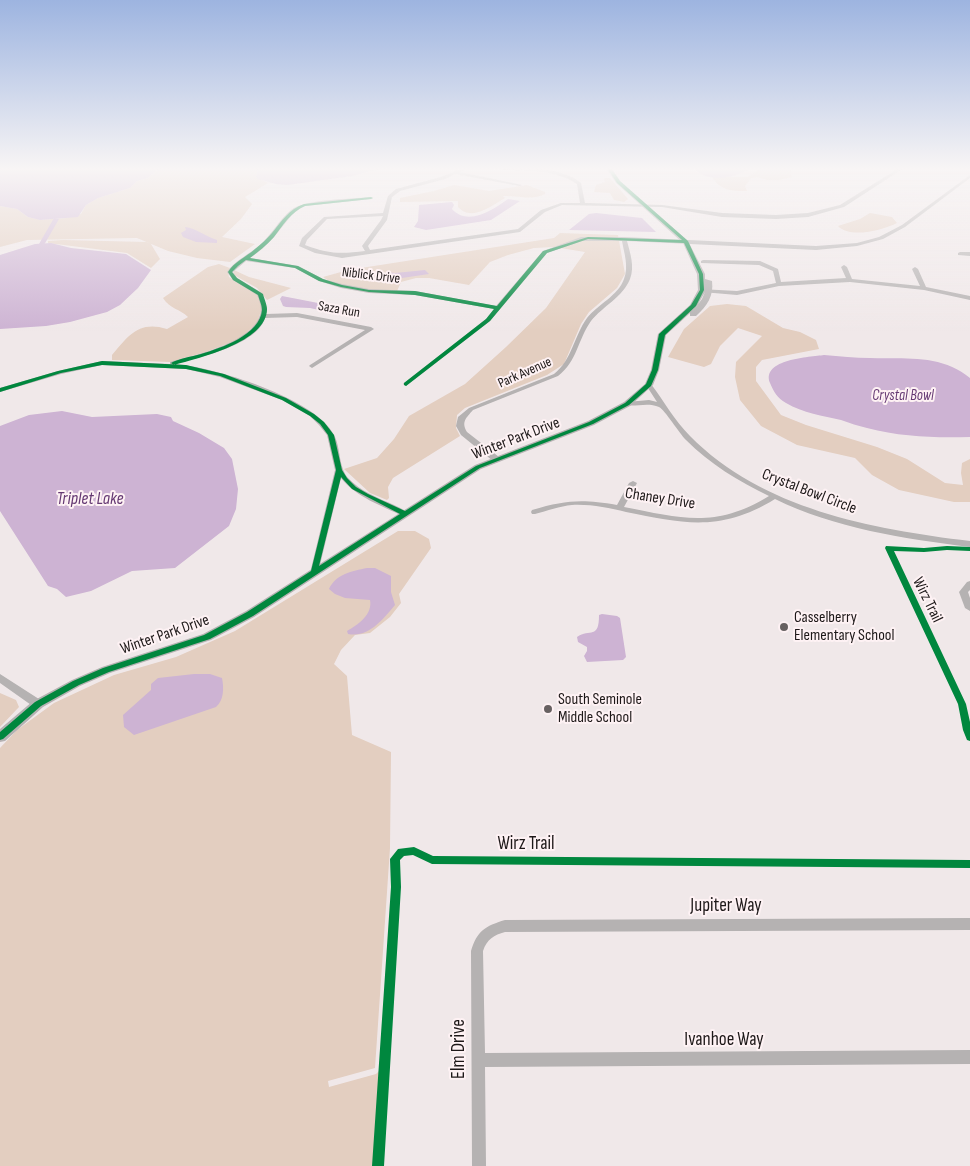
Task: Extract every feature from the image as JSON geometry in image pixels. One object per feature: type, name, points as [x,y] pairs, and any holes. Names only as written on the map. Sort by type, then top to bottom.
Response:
[{"type":"street","points":[[165,365],[207,354],[234,343],[253,331],[263,316],[265,308],[260,294],[231,276],[232,268],[246,259],[278,229],[282,222]]},
{"type":"street","points":[[321,222],[304,239],[302,244],[306,248],[325,254],[342,256],[520,230],[529,222]]},
{"type":"street","points":[[368,252],[365,246],[382,222]]},
{"type":"street","points":[[649,385],[662,341],[701,308],[706,291],[702,261],[690,242],[668,222]]},
{"type":"street","points":[[406,384],[488,320],[545,252],[582,239],[624,239],[816,248],[870,242],[898,229],[907,222]]},
{"type":"street","name":"Park Avenue","points":[[496,459],[464,433],[460,426],[461,419],[472,409],[547,378],[567,366],[581,330],[601,305],[625,285],[629,269],[624,239]]},
{"type":"street","points":[[690,242],[706,291]]},
{"type":"street","points":[[960,254],[970,254]]},
{"type":"street","name":"Niblick Drive","points":[[246,259],[296,268],[321,280],[341,286],[368,291],[415,294],[497,308]]},
{"type":"street","points":[[702,261],[760,263],[773,267],[779,284]]},
{"type":"street","points":[[844,267],[850,280]]},
{"type":"street","points":[[915,269],[924,288]]},
{"type":"street","points":[[706,291],[737,293],[779,284],[850,280],[924,288],[970,298]]},
{"type":"street","name":"Saza Run","points":[[263,316],[296,315],[371,329],[312,366]]},
{"type":"street","points":[[0,390],[92,364],[165,365],[206,370],[241,382],[298,406],[322,423],[331,434],[339,470],[314,573]]},
{"type":"street","name":"Winter Park Drive","points":[[0,736],[38,704],[76,683],[106,670],[207,637],[250,614],[464,475],[496,459],[567,434],[627,404],[649,385]]},
{"type":"street","name":"Crystal Bowl Circle","points":[[649,385],[688,437],[703,451],[724,468],[775,496],[849,523],[907,536],[970,544]]},
{"type":"street","points":[[627,404],[649,402],[664,406]]},
{"type":"street","points":[[339,470],[354,488],[406,514]]},
{"type":"street","points":[[620,508],[633,483]]},
{"type":"street","name":"Chaney Drive","points":[[535,512],[574,503],[620,508],[661,518],[704,521],[746,514],[775,496]]},
{"type":"street","points":[[967,587],[963,592],[970,608]]},
{"type":"street","points":[[0,678],[38,704]]},
{"type":"street","name":"Jupiter Way","points":[[485,934],[491,929],[505,926],[970,924]]},
{"type":"street","name":"Elm Drive","points":[[479,1166],[477,951],[480,941],[485,934]]},
{"type":"street","name":"Ivanhoe Way","points":[[478,1060],[970,1057]]},
{"type":"shaded area","points":[[0,222],[237,222],[222,237],[255,244],[230,262],[197,258],[168,251],[137,238],[27,240],[0,247]]},
{"type":"shaded area","points":[[849,222],[897,223],[884,228],[858,233],[843,230],[838,226]]},
{"type":"shaded area","points":[[560,233],[618,235],[625,274],[617,288],[589,312],[581,324],[564,364],[547,375],[465,408],[457,415],[456,428],[460,436],[393,478],[388,487],[389,498],[387,500],[370,493],[344,469],[377,458],[394,439],[409,416],[465,384],[546,308],[585,252],[554,247],[534,248],[508,255],[490,262],[469,285],[429,278],[416,278],[401,282],[397,291],[348,287],[338,285],[323,277],[348,270],[554,238]]},
{"type":"shaded area","points":[[48,241],[147,242],[151,244],[160,259],[151,268],[127,253],[48,243]]},
{"type":"shaded area","points":[[219,264],[230,268],[228,272],[229,277],[258,295],[262,308],[257,323],[242,337],[206,352],[170,362],[112,360],[112,355],[123,342],[142,328],[157,327],[167,329],[188,317],[163,298],[208,267]]},
{"type":"shaded area","points":[[234,270],[249,277],[291,288],[267,300],[257,288],[234,275]]},
{"type":"shaded area","points":[[727,304],[746,306],[783,328],[800,332],[816,340],[819,349],[762,360],[756,367],[756,381],[781,415],[907,459],[945,483],[963,485],[962,463],[970,459],[970,502],[954,502],[899,490],[872,475],[855,458],[797,445],[761,426],[740,400],[735,377],[736,362],[762,336],[738,328],[720,346],[711,364],[704,367],[668,357],[684,329],[710,306]]},
{"type":"shaded area","points":[[398,531],[415,531],[429,539],[431,548],[399,594],[401,603],[390,617],[370,633],[355,635],[341,650],[334,664],[347,676],[352,735],[391,752],[390,848],[375,1068],[328,1081],[329,1087],[376,1074],[380,1070],[375,1166],[0,1166],[0,748],[17,730],[54,703],[114,675],[176,657],[235,631]]},
{"type":"shaded area","points":[[0,693],[16,700],[19,707],[0,727]]},
{"type":"water","points":[[417,222],[475,222],[426,230],[414,227]]},
{"type":"water","points":[[578,222],[646,222],[656,232],[569,230]]},
{"type":"water","points":[[185,227],[217,240],[217,243],[196,242],[183,237],[181,233],[186,230]]},
{"type":"water","points":[[51,243],[71,248],[126,254],[151,270],[138,288],[120,305],[107,312],[46,326],[0,329],[0,255],[35,244]]},
{"type":"water","points":[[425,270],[429,274],[395,279],[389,279],[384,274],[388,272]]},
{"type":"water","points":[[282,296],[349,309],[350,312],[337,314],[310,308],[286,307],[283,306],[280,299]]},
{"type":"water","name":"Crystal Bowl","points":[[824,355],[859,358],[923,359],[935,361],[959,370],[970,378],[970,437],[919,436],[880,431],[806,412],[786,403],[778,397],[770,383],[769,375],[773,369],[779,364],[798,358]]},
{"type":"water","name":"Triplet Lake","points":[[62,411],[92,417],[157,414],[171,417],[173,421],[199,433],[224,448],[232,459],[238,489],[236,509],[229,526],[175,568],[132,571],[91,591],[66,597],[57,589],[48,586],[0,511],[0,426],[29,415]]},
{"type":"water","points":[[375,568],[391,576],[391,592],[395,605],[369,630],[363,633],[348,634],[347,631],[356,626],[367,614],[370,600],[345,598],[329,589],[340,577],[350,572]]},
{"type":"water","points":[[599,615],[620,618],[626,657],[623,660],[587,662],[584,656],[587,647],[578,642],[577,637],[595,631],[599,623]]},
{"type":"water","points":[[210,674],[222,678],[223,694],[221,701],[216,707],[134,735],[124,727],[123,715],[151,690],[151,684],[158,678]]},
{"type":"waterway","points":[[42,244],[54,222]]},
{"type":"cycle path","points":[[174,363],[203,355],[236,342],[251,333],[261,322],[264,309],[260,294],[235,279],[230,272],[267,241],[283,222]]},
{"type":"cycle path","points":[[0,737],[38,704],[76,683],[106,670],[207,637],[250,614],[478,467],[591,423],[627,404],[649,385],[655,370],[662,334],[693,306],[702,290],[701,274],[686,242],[664,222]]},
{"type":"cycle path","points":[[406,384],[488,320],[545,252],[588,238],[686,242]]},
{"type":"cycle path","points":[[246,259],[296,267],[321,280],[341,286],[369,291],[415,293],[497,308]]},
{"type":"cycle path","points":[[0,390],[60,372],[102,363],[186,367],[222,375],[284,399],[312,415],[322,423],[331,435],[339,470],[345,479],[354,488],[366,495],[406,514]]},
{"type":"cycle path","points":[[314,573],[339,470]]},
{"type":"cycle path","name":"Wirz Trail","points":[[970,549],[924,550],[889,548],[962,704],[970,738]]},
{"type":"cycle path","name":"Wirz Trail","points":[[378,1166],[396,887],[395,859],[401,852],[414,851],[432,860],[970,864]]},
{"type":"place","name":"Casselberry Elementary School","points":[[784,627]]},
{"type":"place","name":"South Seminole Middle School","points":[[548,709]]}]
